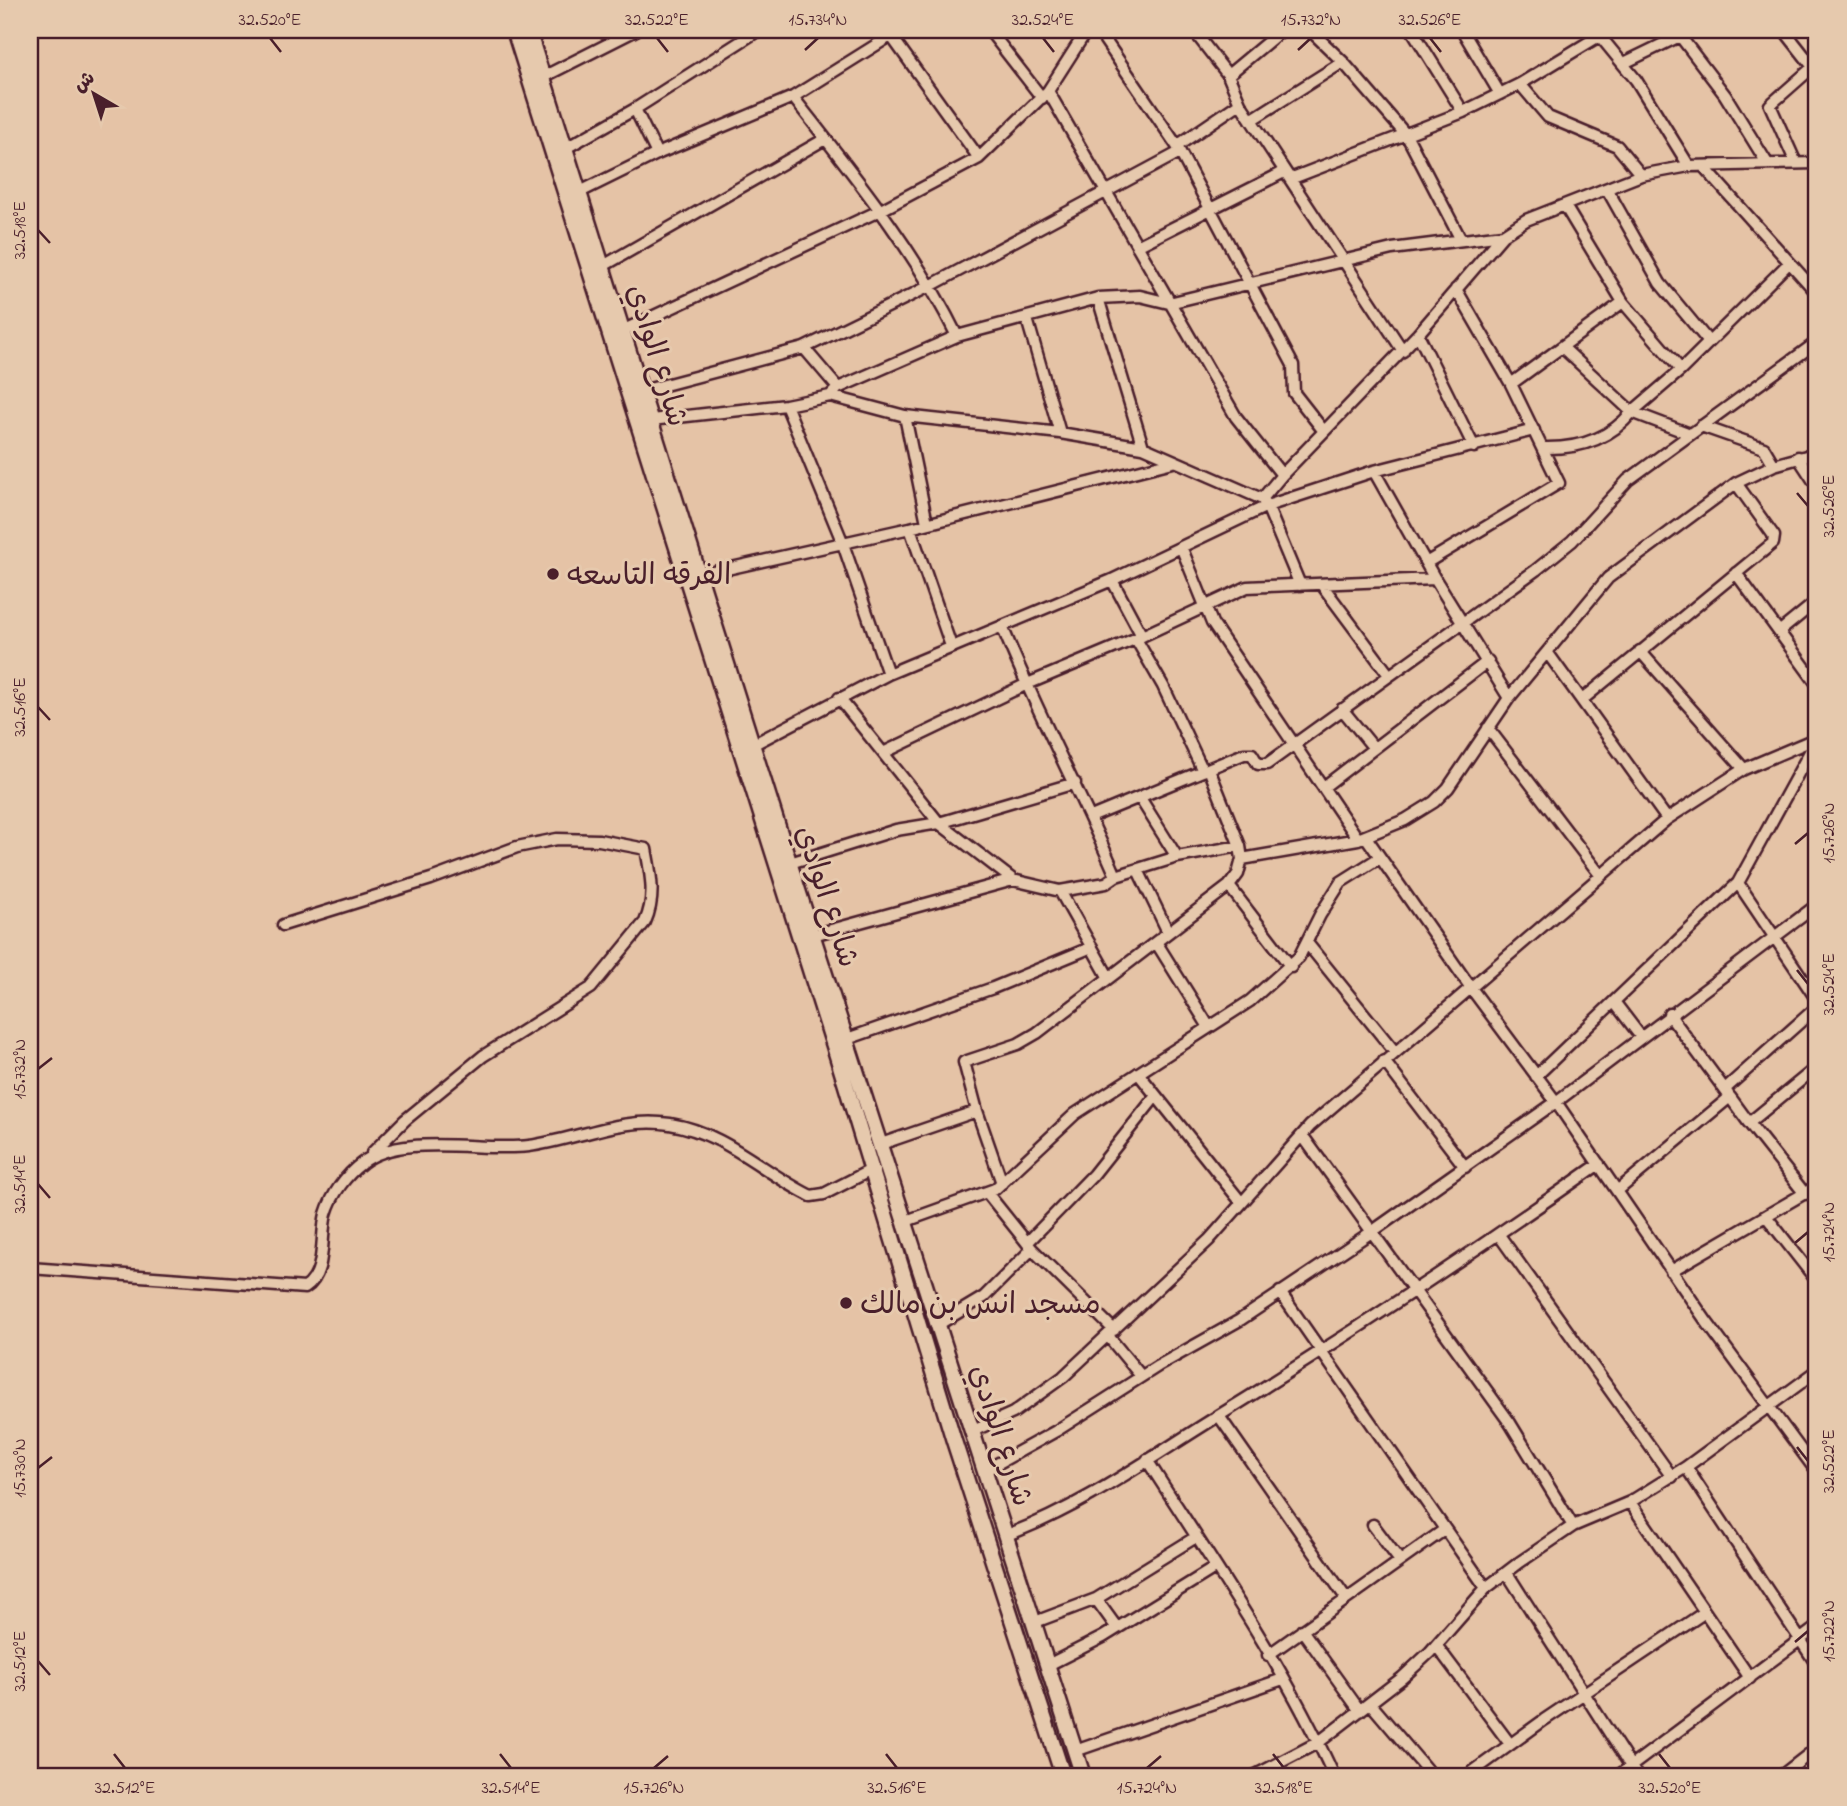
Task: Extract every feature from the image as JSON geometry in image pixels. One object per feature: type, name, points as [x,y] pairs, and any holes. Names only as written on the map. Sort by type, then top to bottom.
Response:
[{"type":"main road","name":"شارع الوادي","points":[[514,30],[597,270],[742,732],[954,1441],[1063,1776]]},
{"type":"main road","name":"شارع الوادي","points":[[528,30],[580,192],[597,270],[624,330],[700,575],[742,732],[752,745],[1083,1776]]},
{"type":"street","points":[[543,77],[636,30]]},
{"type":"street","points":[[566,148],[635,109],[759,30]]},
{"type":"street","points":[[989,30],[1045,95],[1107,190],[1169,303],[1236,416],[1282,475]]},
{"type":"street","points":[[624,330],[881,210],[979,158],[1045,95],[1087,30]]},
{"type":"street","points":[[1098,30],[1179,149],[1293,365],[1293,386],[1297,399],[1323,430]]},
{"type":"street","points":[[1193,30],[1228,75],[1240,103],[1403,351]]},
{"type":"street","points":[[1228,75],[1282,30]]},
{"type":"street","points":[[1310,30],[1343,62],[1407,136],[1460,238]]},
{"type":"street","points":[[1412,30],[1463,112]]},
{"type":"street","points":[[1462,30],[1500,94]]},
{"type":"street","points":[[1624,63],[1692,30]]},
{"type":"street","points":[[1784,30],[1815,66],[1770,105],[1796,163]]},
{"type":"street","points":[[580,192],[657,154],[793,97],[896,33],[979,158]]},
{"type":"street","points":[[1137,246],[1287,175],[1407,136],[1463,112],[1520,83],[1597,33],[1624,63],[1689,166]]},
{"type":"street","points":[[1680,36],[1726,95],[1767,163]]},
{"type":"street","points":[[1251,120],[1343,62]]},
{"type":"street","points":[[1520,83],[1548,117],[1617,146],[1641,175]]},
{"type":"street","points":[[793,97],[881,210],[932,285],[957,335]]},
{"type":"street","points":[[642,391],[804,348],[932,285],[1107,190],[1179,149],[1240,103]]},
{"type":"street","points":[[635,109],[657,154]]},
{"type":"street","points":[[597,270],[825,139]]},
{"type":"street","points":[[1265,503],[1282,475],[1323,430],[1419,334],[1503,235],[1526,220],[1641,175],[1689,166],[1817,163]]},
{"type":"street","points":[[1704,167],[1788,264],[1817,293]]},
{"type":"street","points":[[1607,189],[1660,283],[1708,341]]},
{"type":"street","points":[[1565,206],[1622,302],[1681,370]]},
{"type":"street","points":[[830,396],[838,388],[957,335],[1027,319],[1098,298],[1140,296],[1169,303],[1342,261],[1460,238],[1503,235]]},
{"type":"street","points":[[1544,449],[1573,447],[1593,441],[1620,427],[1632,412],[1681,370],[1788,264]]},
{"type":"street","points":[[1426,563],[1558,486],[1544,449],[1511,384],[1456,289]]},
{"type":"street","points":[[1098,298],[1143,447]]},
{"type":"street","points":[[1511,384],[1622,302]]},
{"type":"street","points":[[1027,319],[1060,433]]},
{"type":"street","points":[[1419,334],[1474,447]]},
{"type":"street","points":[[1091,817],[1244,754],[1252,754],[1262,766],[1464,622],[1572,541],[1628,480],[1817,342]]},
{"type":"street","points":[[1562,346],[1632,412],[1690,434]]},
{"type":"street","points":[[804,348],[838,388]]},
{"type":"street","points":[[651,420],[786,405],[830,396],[905,416],[1060,433],[1143,447],[1265,503],[1300,585]]},
{"type":"street","points":[[786,405],[842,541],[888,674]]},
{"type":"street","points":[[905,416],[927,523]]},
{"type":"street","points":[[1701,426],[1764,448],[1774,465]]},
{"type":"street","points":[[752,745],[888,674],[1112,580],[1182,548],[1265,503],[1374,471],[1534,430]]},
{"type":"street","points":[[1242,859],[1362,838],[1405,820],[1434,802],[1448,788],[1509,698],[1608,578],[1736,483],[1774,465],[1817,453]]},
{"type":"street","points":[[1798,457],[1817,486]]},
{"type":"street","points":[[700,575],[842,541],[911,528],[1173,462]]},
{"type":"street","points":[[1374,471],[1435,579],[1488,660],[1509,698]]},
{"type":"street","points":[[1582,700],[1775,540],[1736,483]]},
{"type":"street","points":[[911,528],[951,646]]},
{"type":"street","points":[[1182,548],[1204,608],[1294,744],[1556,1102],[1671,1270],[1817,1472]]},
{"type":"street","points":[[1736,573],[1817,684]]},
{"type":"street","points":[[883,753],[1025,685],[1139,637],[1247,587],[1435,579]]},
{"type":"street","points":[[1002,1183],[977,1111],[964,1062],[1027,1040],[1229,886],[1238,874],[1242,859],[1240,846],[1206,770],[1112,580]]},
{"type":"street","points":[[1322,585],[1389,675]]},
{"type":"street","points":[[1779,632],[1817,601]]},
{"type":"street","points":[[1002,626],[1025,685],[1075,783],[1116,876]]},
{"type":"street","points":[[1640,651],[1744,769]]},
{"type":"street","points":[[1547,652],[1667,820]]},
{"type":"street","points":[[1325,786],[1488,660]]},
{"type":"street","points":[[839,698],[939,823],[1013,880],[1060,891],[1106,883],[1116,876],[1177,857],[1240,846]]},
{"type":"street","points":[[1342,709],[1373,747]]},
{"type":"street","points":[[1488,728],[1601,876]]},
{"type":"street","points":[[973,1431],[1013,1413],[1041,1395],[1189,1261],[1302,1135],[1394,1051],[1667,820],[1744,769],[1817,738],[1738,883],[1536,1076]]},
{"type":"street","points":[[790,863],[896,830],[939,823],[1075,783]]},
{"type":"street","points":[[1140,798],[1177,857]]},
{"type":"street","points":[[30,1268],[305,1288],[312,1283],[318,1271],[325,1220],[346,1177],[405,1120],[483,1056],[592,988],[645,922],[653,900],[646,849],[599,840],[556,839],[516,847],[431,879],[283,925]]},
{"type":"street","points":[[906,1221],[988,1194],[1075,1115],[1250,1001],[1292,967],[1334,890],[1354,872],[1379,858]]},
{"type":"street","points":[[1138,870],[1168,932]]},
{"type":"street","points":[[813,934],[1013,880]]},
{"type":"street","points":[[1738,883],[1817,1000]]},
{"type":"street","points":[[1229,886],[1292,967]]},
{"type":"street","points":[[1060,891],[1109,978]]},
{"type":"street","points":[[986,1471],[1056,1431],[1141,1376],[1217,1334],[1373,1231],[1556,1102],[1772,936],[1816,908]]},
{"type":"street","points":[[1156,942],[1209,1027]]},
{"type":"street","points":[[1307,943],[1394,1051]]},
{"type":"street","points":[[847,1039],[993,988],[1092,947]]},
{"type":"street","points":[[1615,1003],[1642,1037]]},
{"type":"street","points":[[1617,1191],[1728,1093],[1817,1007]]},
{"type":"street","points":[[1669,1014],[1805,1194]]},
{"type":"street","points":[[1384,1061],[1465,1167]]},
{"type":"street","points":[[1749,1123],[1817,1067]]},
{"type":"street","points":[[1138,1073],[1241,1202]]},
{"type":"street","points":[[939,1324],[984,1297],[1093,1175],[1155,1097]]},
{"type":"street","points":[[881,1144],[977,1111]]},
{"type":"street","points":[[364,1161],[384,1151],[415,1146],[483,1149],[528,1146],[609,1128],[668,1123],[702,1132],[738,1149],[811,1196],[824,1194],[871,1170]]},
{"type":"street","points":[[1302,1135],[1510,1423],[1573,1526]]},
{"type":"street","points":[[1007,1535],[1058,1514],[1320,1353],[1415,1292],[1599,1164]]},
{"type":"street","points":[[1671,1270],[1817,1186]]},
{"type":"street","points":[[988,1194],[1030,1246],[1111,1333],[1141,1376]]},
{"type":"street","points":[[1766,1216],[1817,1281]]},
{"type":"street","points":[[1499,1235],[1672,1477]]},
{"type":"street","points":[[1280,1292],[1486,1588]]},
{"type":"street","points":[[1254,1776],[1319,1742],[1411,1671],[1486,1588],[1573,1526],[1630,1502],[1672,1477],[1817,1371]]},
{"type":"street","points":[[1219,1416],[1346,1598]]},
{"type":"street","points":[[1147,1460],[1216,1567],[1283,1679],[1335,1776]]},
{"type":"street","points":[[1686,1467],[1817,1665]]},
{"type":"street","points":[[1630,1502],[1750,1678]]},
{"type":"street","points":[[1373,1525],[1400,1561]]},
{"type":"street","points":[[1268,1655],[1444,1531]]},
{"type":"street","points":[[1035,1622],[1096,1599],[1196,1537]]},
{"type":"street","points":[[1048,1665],[1117,1628],[1216,1567]]},
{"type":"street","points":[[1507,1573],[1634,1772]]},
{"type":"street","points":[[1096,1599],[1117,1628]]},
{"type":"street","points":[[1467,1776],[1705,1612]]},
{"type":"street","points":[[1618,1776],[1634,1772],[1817,1627]]},
{"type":"street","points":[[1302,1630],[1360,1711]]},
{"type":"street","points":[[1436,1645],[1510,1744]]},
{"type":"street","points":[[1076,1751],[1283,1679]]},
{"type":"street","points":[[1370,1703],[1432,1776]]},
{"type":"street","points":[[1781,1776],[1817,1748]]},
{"type":"place","name":"الفرقه التاسعه","points":[[553,574]]},
{"type":"place","name":"مسجد انس بن مالك","points":[[846,1303]]}]
